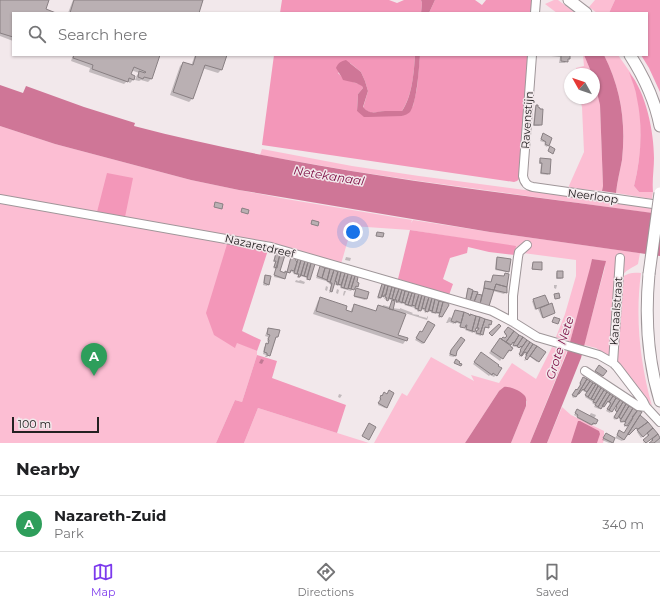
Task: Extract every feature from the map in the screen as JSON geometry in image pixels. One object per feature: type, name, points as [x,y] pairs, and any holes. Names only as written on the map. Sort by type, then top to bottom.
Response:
[{"type":"main road","points":[[569,0],[585,12]]},
{"type":"main road","points":[[631,56],[651,93],[660,126]]},
{"type":"main road","points":[[660,191],[649,274],[648,313],[649,344],[654,377],[660,401]]},
{"type":"street","points":[[535,12],[538,1]]},
{"type":"street","name":"Ravenstijn","points":[[526,184],[523,176],[532,56]]},
{"type":"street","name":"Neerloop","points":[[526,184],[533,187],[660,205]]},
{"type":"street","name":"Nazaretdreef","points":[[0,199],[271,247],[492,311],[513,322]]},
{"type":"street","points":[[513,322],[513,296],[518,257],[519,252],[527,245]]},
{"type":"street","name":"Kanaalstraat","points":[[613,363],[620,258]]},
{"type":"street","name":"Kanaalstraat","points":[[513,322],[537,337],[585,350],[599,355],[613,363],[617,366],[646,407],[660,422]]},
{"type":"street","name":"Kanaalstraat","points":[[585,371],[638,406],[646,407]]},
{"type":"street","points":[[627,398],[634,389]]},
{"type":"shaded area","points":[[282,0],[389,0],[397,3],[404,0],[421,0],[422,3],[421,12],[280,12]]},
{"type":"shaded area","points":[[435,0],[475,0],[482,5],[486,0],[533,0],[532,12],[429,12]]},
{"type":"shaded area","points":[[558,0],[574,12],[556,12],[545,4]]},
{"type":"shaded area","points":[[595,0],[615,0],[609,12],[596,12],[589,7]]},
{"type":"shaded area","points":[[615,0],[660,0],[660,92],[642,56],[648,56],[648,12],[609,12]]},
{"type":"shaded area","points":[[274,56],[415,56],[410,91],[402,111],[371,113],[367,111],[363,108],[368,91],[361,72],[350,63],[338,73],[352,82],[362,85],[363,88],[358,94],[357,111],[383,116],[402,116],[413,106],[417,88],[420,56],[529,56],[519,179],[517,181],[514,182],[262,145]]},
{"type":"shaded area","points":[[583,56],[584,56],[589,68],[576,68],[584,66]]},
{"type":"shaded area","points":[[604,56],[619,56],[632,75],[630,73],[638,100],[641,132],[640,154],[634,186],[639,192],[653,192],[652,199],[616,193],[622,160],[623,119],[615,80]]},
{"type":"shaded area","points":[[629,72],[640,90],[651,125],[654,148],[653,192],[639,192],[634,186],[640,154],[641,131],[639,110],[634,86]]},
{"type":"shaded area","points":[[581,104],[600,105],[602,191],[568,188],[584,152]]},
{"type":"shaded area","points":[[0,126],[55,144],[191,180],[239,190],[412,220],[411,223],[413,220],[640,253],[638,264],[627,271],[622,277],[631,273],[641,273],[638,307],[640,340],[644,373],[652,406],[625,371],[596,348],[584,345],[605,267],[605,261],[592,259],[591,268],[570,342],[556,337],[565,314],[576,276],[576,260],[523,253],[515,255],[516,247],[410,230],[352,226],[341,264],[228,241],[235,347],[237,342],[257,351],[257,355],[242,402],[235,400],[216,443],[0,443]]},
{"type":"shaded area","points":[[262,149],[352,166],[419,176],[652,207],[651,213],[419,181],[260,155]]},
{"type":"shaded area","points":[[107,173],[133,178],[125,217],[97,212]]},
{"type":"shaded area","points":[[410,230],[516,246],[515,255],[489,252],[468,247],[467,253],[450,258],[443,279],[453,284],[449,295],[398,279]]},
{"type":"shaded area","points":[[228,241],[268,250],[242,331],[261,340],[257,351],[237,343],[235,348],[214,335],[206,313]]},
{"type":"shaded area","points":[[552,347],[567,351],[530,443],[511,443],[527,401],[499,391],[465,443],[374,443],[402,393],[407,396],[431,357],[474,381],[471,375],[499,383],[512,363],[536,379]]},
{"type":"shaded area","points":[[257,355],[277,361],[272,378],[346,405],[337,433],[258,408],[244,443],[216,443],[235,400],[242,402]]},
{"type":"shaded area","points":[[562,407],[571,415],[604,431],[603,443],[547,443]]},
{"type":"shaded area","points":[[258,408],[369,443],[244,443]]},
{"type":"water","points":[[421,0],[435,0],[429,12],[421,12]]},
{"type":"water","points":[[415,56],[420,56],[416,93],[410,112],[402,116],[364,117],[357,111],[358,94],[363,88],[362,86],[343,80],[336,68],[341,62],[346,60],[361,72],[368,91],[363,107],[371,112],[402,111],[408,99],[413,76]]},
{"type":"water","points":[[584,56],[604,56],[615,80],[621,106],[623,119],[623,146],[616,193],[602,191],[600,68],[589,68]]},
{"type":"water","name":"Netekanaal","points":[[0,85],[23,93],[26,86],[84,107],[135,123],[134,126],[199,142],[264,155],[396,178],[660,214],[660,256],[490,232],[239,190],[191,180],[55,144],[0,126]]},
{"type":"water","points":[[592,259],[606,261],[581,358],[547,443],[530,443],[567,353]]},
{"type":"water","points":[[504,387],[509,387],[518,391],[525,396],[526,400],[526,406],[511,443],[465,443],[499,391]]},
{"type":"water","points":[[578,421],[599,431],[600,434],[597,443],[571,443]]},
{"type":"building","points":[[0,0],[49,0],[46,9],[54,12],[12,12],[12,37],[0,33]]},
{"type":"building","points":[[74,0],[203,0],[199,12],[70,12]]},
{"type":"building","points":[[74,56],[160,56],[152,79],[144,77],[143,79],[138,77],[139,71],[146,72],[134,67],[131,74],[135,76],[134,80],[129,78],[128,82],[92,69],[93,65],[73,58]]},
{"type":"building","points":[[196,56],[227,56],[222,70],[205,65],[193,99],[173,92],[183,62],[193,65]]},
{"type":"building","points":[[561,56],[570,56],[568,62],[561,61]]},
{"type":"building","points":[[536,105],[538,105],[540,109],[543,109],[542,125],[534,125]]},
{"type":"building","points":[[543,133],[552,138],[549,146],[541,139]]},
{"type":"building","points":[[550,146],[555,149],[553,154],[548,151]]},
{"type":"building","points":[[540,158],[551,159],[550,174],[541,173],[542,163],[540,163]]},
{"type":"building","points":[[215,202],[223,204],[222,209],[214,207]]},
{"type":"building","points":[[242,208],[249,210],[248,214],[241,212]]},
{"type":"building","points":[[312,220],[319,222],[318,226],[311,224]]},
{"type":"building","points":[[377,232],[384,233],[383,237],[376,236]]},
{"type":"building","points":[[276,253],[280,254],[277,268],[274,267]]},
{"type":"building","points":[[280,254],[285,255],[280,271],[285,273],[285,271],[287,272],[285,279],[274,275]]},
{"type":"building","points":[[291,257],[296,259],[297,262],[294,271],[291,270],[290,273],[287,272]]},
{"type":"building","points":[[497,257],[511,259],[509,272],[496,269]]},
{"type":"building","points":[[298,259],[301,260],[297,274],[294,273]]},
{"type":"building","points":[[301,260],[305,261],[300,277],[298,277],[299,274],[297,274]]},
{"type":"building","points":[[305,261],[308,262],[304,276],[301,275]]},
{"type":"building","points":[[308,262],[311,263],[307,277],[304,276]]},
{"type":"building","points":[[533,262],[542,262],[542,270],[532,269]]},
{"type":"building","points":[[311,263],[315,264],[310,280],[307,279]]},
{"type":"building","points":[[320,266],[325,268],[322,278],[317,276]]},
{"type":"building","points":[[325,268],[330,269],[327,280],[322,278]]},
{"type":"building","points":[[330,269],[334,270],[330,282],[327,281]]},
{"type":"building","points":[[334,270],[338,272],[332,292],[330,291],[332,283],[330,283]]},
{"type":"building","points":[[338,271],[341,272],[338,285],[335,281]]},
{"type":"building","points":[[557,271],[563,271],[563,278],[557,278]]},
{"type":"building","points":[[341,272],[345,273],[341,285],[338,284]]},
{"type":"building","points":[[345,273],[348,274],[344,288],[341,287]]},
{"type":"building","points":[[505,273],[509,274],[507,287],[496,284],[494,290],[484,288],[485,281],[491,282],[493,275],[504,276]]},
{"type":"building","points":[[348,274],[352,275],[348,289],[344,288]]},
{"type":"building","points":[[265,275],[271,276],[269,285],[264,283]]},
{"type":"building","points":[[352,275],[355,276],[351,289],[348,288]]},
{"type":"building","points":[[355,276],[358,277],[357,282],[359,283],[358,287],[356,286],[354,290],[351,289]]},
{"type":"building","points":[[382,284],[385,285],[381,298],[378,297]]},
{"type":"building","points":[[496,284],[507,287],[507,293],[494,290]]},
{"type":"building","points":[[385,285],[388,286],[384,297],[382,296]]},
{"type":"building","points":[[388,286],[392,287],[388,301],[385,297]]},
{"type":"building","points":[[392,287],[395,288],[392,299],[389,298]]},
{"type":"building","points":[[356,288],[369,292],[367,299],[354,296]]},
{"type":"building","points":[[395,288],[399,289],[395,300],[392,299]]},
{"type":"building","points":[[468,288],[473,290],[470,301],[466,299]]},
{"type":"building","points":[[484,288],[494,290],[489,306],[480,304]]},
{"type":"building","points":[[399,289],[402,290],[398,302],[396,302],[397,300],[395,300]]},
{"type":"building","points":[[402,290],[405,291],[402,303],[399,301]]},
{"type":"building","points":[[405,291],[409,292],[405,303],[402,302]]},
{"type":"building","points":[[473,291],[478,292],[474,302],[470,301]]},
{"type":"building","points":[[409,292],[412,293],[408,305],[405,304]]},
{"type":"building","points":[[412,293],[415,293],[412,306],[408,305]]},
{"type":"building","points":[[415,293],[419,294],[415,306],[412,305]]},
{"type":"building","points":[[559,293],[560,298],[555,299],[554,294]]},
{"type":"building","points":[[419,294],[422,295],[418,309],[415,308]]},
{"type":"building","points":[[477,294],[482,295],[480,304],[474,302]]},
{"type":"building","points":[[422,295],[425,296],[421,311],[418,310]]},
{"type":"building","points":[[545,295],[549,304],[536,309],[533,299]]},
{"type":"building","points":[[425,296],[429,297],[425,309],[422,308]]},
{"type":"building","points":[[320,297],[347,306],[346,310],[352,312],[354,304],[376,311],[378,305],[406,314],[398,335],[408,338],[407,341],[316,311]]},
{"type":"building","points":[[429,297],[432,298],[428,312],[425,311]]},
{"type":"building","points":[[432,298],[435,299],[432,311],[429,310]]},
{"type":"building","points":[[435,299],[439,301],[436,313],[432,312]]},
{"type":"building","points":[[392,300],[395,301],[393,310],[389,309]]},
{"type":"building","points":[[439,301],[443,302],[440,313],[436,312]]},
{"type":"building","points":[[443,302],[448,303],[449,305],[442,317],[439,316]]},
{"type":"building","points":[[552,303],[555,313],[543,318],[540,308]]},
{"type":"building","points":[[455,310],[464,312],[461,323],[451,321]]},
{"type":"building","points":[[464,312],[470,316],[470,314],[476,316],[472,331],[466,329],[467,325],[465,328],[460,327]]},
{"type":"building","points":[[476,316],[480,317],[475,332],[472,331]]},
{"type":"building","points":[[480,317],[485,319],[480,334],[476,333],[479,328],[477,328]]},
{"type":"building","points":[[554,317],[560,319],[558,324],[552,322]]},
{"type":"building","points":[[485,319],[492,321],[491,325],[489,324],[489,328],[485,327],[483,335],[480,334]]},
{"type":"building","points":[[428,321],[435,325],[424,343],[416,338],[420,331],[422,332]]},
{"type":"building","points":[[499,324],[501,326],[492,336],[489,333]]},
{"type":"building","points":[[508,327],[514,331],[506,342],[501,339],[507,336],[504,332]]},
{"type":"building","points":[[268,328],[280,330],[278,337],[276,337],[270,356],[264,352],[270,335],[267,334]]},
{"type":"building","points":[[514,331],[519,335],[511,345],[506,342]]},
{"type":"building","points":[[519,335],[523,337],[517,346],[515,346],[513,345]]},
{"type":"building","points":[[461,337],[465,340],[457,351],[456,356],[450,354],[451,350]]},
{"type":"building","points":[[523,337],[527,340],[522,347],[521,346],[519,348],[517,346]]},
{"type":"building","points":[[500,338],[513,348],[511,351],[509,350],[503,359],[491,351]]},
{"type":"building","points":[[527,340],[530,342],[521,356],[519,354],[521,351],[520,350]]},
{"type":"building","points":[[530,342],[533,344],[526,355],[527,353],[525,352],[521,356]]},
{"type":"building","points":[[533,344],[537,346],[527,360],[525,358],[526,355]]},
{"type":"building","points":[[537,346],[546,352],[539,362],[530,356]]},
{"type":"building","points":[[481,352],[502,368],[497,376],[493,373],[492,375],[474,362]]},
{"type":"building","points":[[456,359],[462,364],[461,366],[454,363]]},
{"type":"building","points":[[599,365],[607,371],[603,376],[595,371]]},
{"type":"building","points":[[583,377],[587,379],[576,397],[572,395],[581,384],[580,383]]},
{"type":"building","points":[[587,379],[590,381],[584,390],[583,389],[578,394]]},
{"type":"building","points":[[590,381],[593,383],[587,392],[584,390]]},
{"type":"building","points":[[593,383],[596,384],[588,397],[585,395]]},
{"type":"building","points":[[596,384],[598,386],[591,399],[588,397]]},
{"type":"building","points":[[598,386],[601,388],[594,400],[591,399]]},
{"type":"building","points":[[601,388],[604,390],[596,403],[593,402]]},
{"type":"building","points":[[389,390],[394,393],[387,408],[378,403],[381,399],[381,395],[382,396],[384,392],[387,394]]},
{"type":"building","points":[[604,390],[607,392],[598,407],[595,405]]},
{"type":"building","points":[[607,392],[610,394],[601,409],[598,407]]},
{"type":"building","points":[[610,394],[613,396],[609,402],[608,401],[604,407],[602,406]]},
{"type":"building","points":[[613,396],[616,398],[609,410],[607,409],[611,403],[609,402]]},
{"type":"building","points":[[616,398],[620,400],[612,412],[609,410]]},
{"type":"building","points":[[620,400],[623,402],[617,412],[615,410],[617,407],[616,406]]},
{"type":"building","points":[[623,402],[626,404],[617,419],[614,417]]},
{"type":"building","points":[[626,404],[629,406],[621,419],[619,417]]},
{"type":"building","points":[[629,406],[633,408],[625,422],[620,421]]},
{"type":"building","points":[[633,408],[637,411],[627,426],[624,425],[626,422],[625,421]]},
{"type":"building","points":[[577,409],[598,420],[596,424],[593,423],[592,425],[577,417],[578,415],[575,413]]},
{"type":"building","points":[[638,410],[642,412],[624,440],[617,435],[619,430],[624,433],[633,418],[632,417]]},
{"type":"building","points":[[640,415],[648,422],[638,429],[636,428],[629,435],[628,434]]},
{"type":"building","points":[[648,422],[653,428],[643,437],[637,430]]},
{"type":"building","points":[[369,423],[376,427],[369,440],[362,436]]},
{"type":"building","points":[[653,428],[658,434],[646,443],[643,440],[649,435],[647,433]]},
{"type":"building","points":[[606,433],[615,438],[613,443],[603,438]]},
{"type":"building","points":[[658,434],[660,438],[654,443],[649,443],[653,440],[652,439]]},
{"type":"place","name":"Nazareth-Zuid","points":[[94,376]]},
{"type":"water label","name":"Grote Nete","points":[[560,348]]}]
